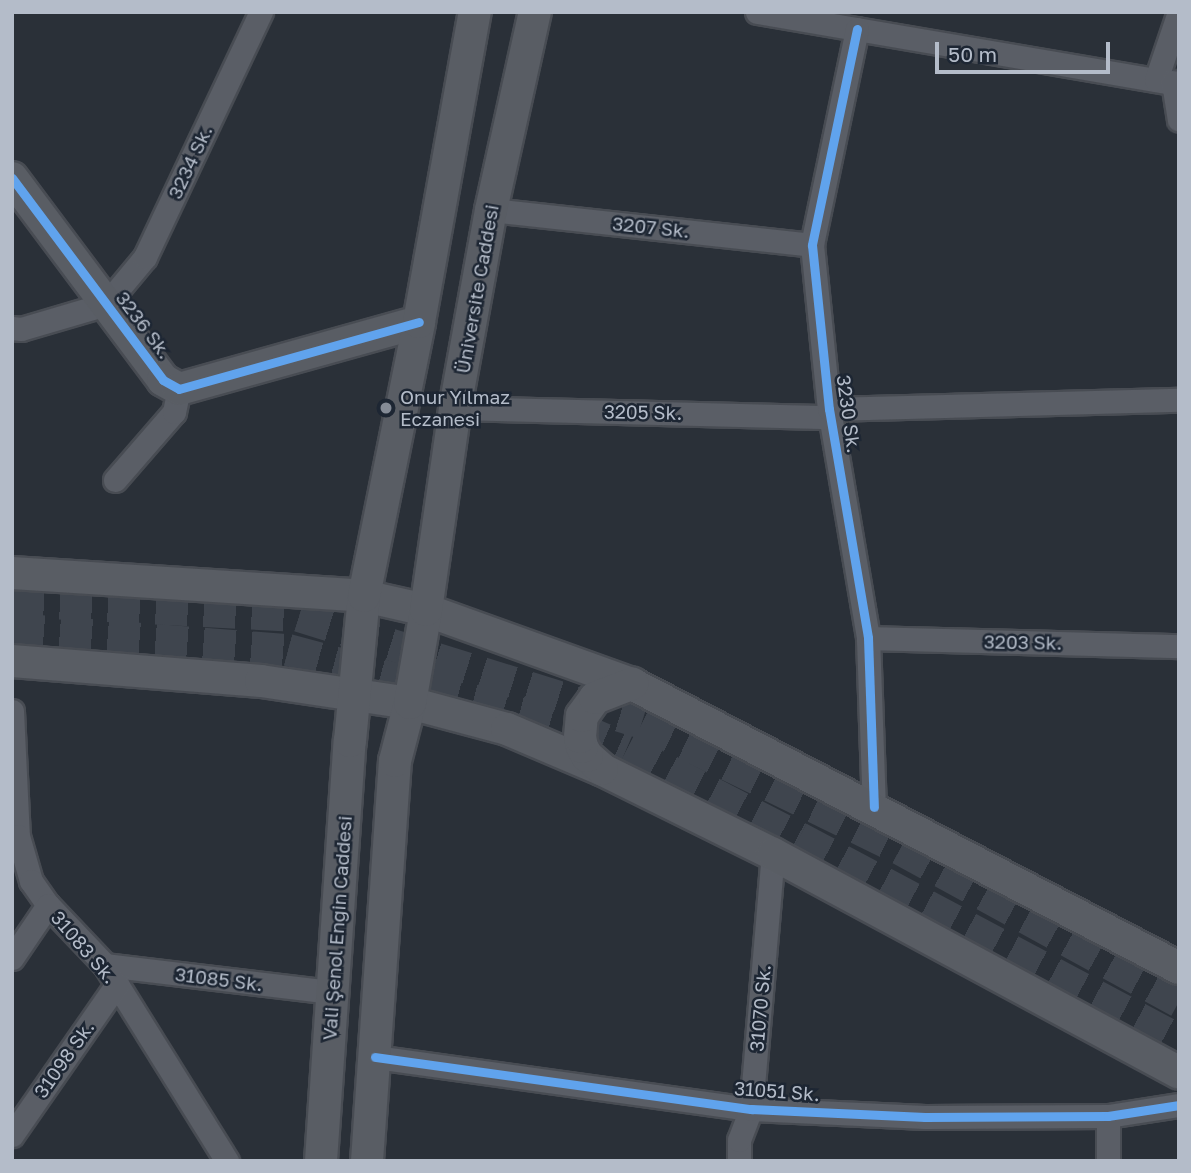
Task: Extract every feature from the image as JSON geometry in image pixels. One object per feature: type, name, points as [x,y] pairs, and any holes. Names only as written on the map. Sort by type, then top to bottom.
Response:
[{"type":"main road","points":[[364,596],[475,12]]},
{"type":"main road","name":"Üniversite Caddesi","points":[[410,703],[455,408],[491,209],[535,12]]},
{"type":"main road","name":"3236 Sk.","points":[[12,178],[163,380],[179,389]]},
{"type":"main road","points":[[179,389],[418,322]]},
{"type":"main road","points":[[12,573],[364,596],[426,610],[632,684],[874,807],[1179,968]]},
{"type":"main road","name":"Vali Şenol Engin Caddesi","points":[[321,1161],[354,696],[364,596]]},
{"type":"main road","points":[[12,661],[261,681],[410,703],[507,729],[603,770],[773,854],[1179,1073]]},
{"type":"main road","points":[[603,770],[594,764],[582,747],[579,726],[582,716],[595,698],[632,684]]},
{"type":"main road","points":[[367,1161],[395,761],[410,703]]},
{"type":"street","name":"3234 Sk.","points":[[106,304],[145,257],[261,12]]},
{"type":"street","points":[[757,12],[1169,82]]},
{"type":"street","points":[[1178,12],[1169,82],[1179,120]]},
{"type":"street","name":"3230 Sk.","points":[[857,29],[812,245],[830,413],[868,638],[874,807]]},
{"type":"street","name":"3207 Sk.","points":[[491,209],[812,245]]},
{"type":"street","points":[[12,328],[21,329],[106,304]]},
{"type":"street","points":[[115,480],[174,412],[179,389]]},
{"type":"street","name":"3205 Sk.","points":[[455,408],[830,413],[1179,401]]},
{"type":"street","name":"3203 Sk.","points":[[868,638],[1179,646]]},
{"type":"street","name":"31083 Sk.","points":[[12,711],[18,836],[31,881],[48,905],[111,974],[227,1161]]},
{"type":"street","name":"31070 Sk.","points":[[739,1161],[739,1140],[751,1109],[773,854]]},
{"type":"street","points":[[12,958],[48,905]]},
{"type":"street","name":"31085 Sk.","points":[[111,974],[333,992]]},
{"type":"street","name":"31098 Sk.","points":[[12,1135],[111,974]]},
{"type":"street","name":"31051 Sk.","points":[[375,1057],[751,1109],[925,1117],[1108,1116],[1179,1105]]},
{"type":"street","points":[[1108,1116],[1108,1161]]},
{"type":"tunnel","points":[[12,601],[299,616],[642,723],[900,849],[1179,1002]]},
{"type":"tunnel","points":[[12,629],[288,650],[575,727],[627,749],[799,838],[1179,1040]]},
{"type":"cycle path","points":[[857,29],[812,245],[829,409],[868,638],[874,807]]},
{"type":"cycle path","points":[[12,178],[163,380],[179,389],[419,322]]},
{"type":"cycle path","points":[[375,1057],[751,1109],[925,1117],[1108,1116],[1179,1105]]},
{"type":"place","name":"Onur Yılmaz Eczanesi","points":[[386,408]]}]
